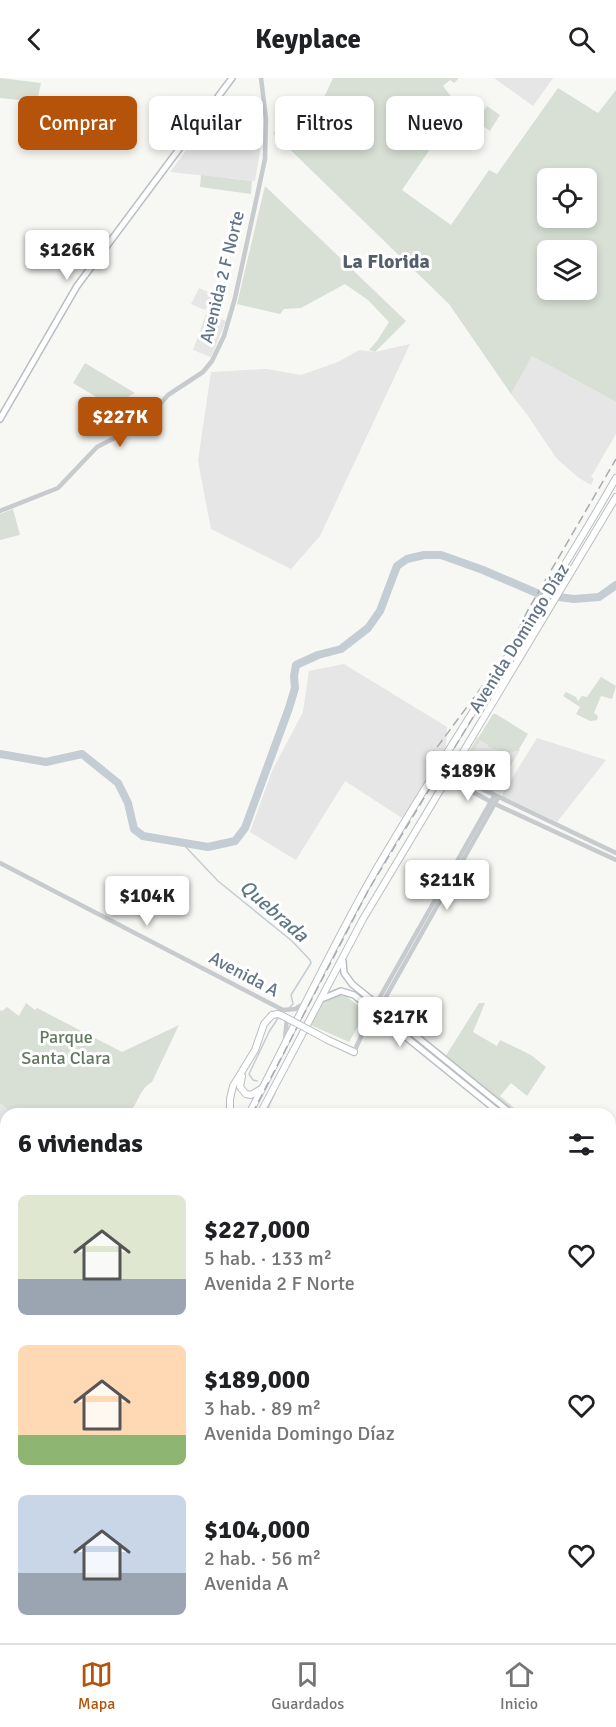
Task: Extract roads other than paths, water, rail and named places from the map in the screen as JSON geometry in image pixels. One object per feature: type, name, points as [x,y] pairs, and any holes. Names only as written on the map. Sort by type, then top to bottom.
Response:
[{"type":"main road","points":[[0,419],[77,286],[232,78]]},
{"type":"main road","name":"Avenida Domingo Díaz","points":[[252,1108],[304,1003],[375,872],[450,748],[540,607],[616,478]]},
{"type":"main road","name":"Avenida Domingo Díaz","points":[[263,1108],[324,998],[363,919],[616,497]]},
{"type":"main road","points":[[343,959],[342,965],[347,978],[505,1108]]},
{"type":"main road","points":[[324,998],[341,991],[354,995],[494,1108]]},
{"type":"main road","points":[[264,1087],[251,1095],[246,1094],[242,1091],[240,1082],[268,1018],[278,1014],[283,1013],[328,1040],[354,1052]]},
{"type":"main road","points":[[368,1024],[378,1019],[386,1021]]},
{"type":"main road","points":[[230,1108],[233,1086],[246,1067]]},
{"type":"street","name":"Avenida 2 F Norte","points":[[0,511],[58,488],[97,447],[144,423],[168,395],[203,372],[213,361],[224,336],[235,298],[265,159],[266,119],[261,78]]},
{"type":"street","points":[[454,767],[457,777],[616,853]]},
{"type":"street","points":[[444,784],[447,781],[454,782],[493,803],[616,860]]},
{"type":"street","points":[[354,1052],[374,1012],[496,797]]},
{"type":"street","name":"Avenida A","points":[[0,863],[283,1013],[287,1017],[285,1044]]},
{"type":"street","name":"Avenida A","points":[[283,1013],[304,1003]]},
{"type":"street","points":[[340,1046],[350,1045],[360,1039]]},
{"type":"waterway","points":[[0,754],[46,762],[82,754],[118,783],[128,803],[134,829],[143,836],[208,847],[235,841],[245,828],[289,708],[295,688],[296,665],[318,655],[341,649],[368,628],[380,611],[397,566],[407,559],[424,555],[441,555],[539,594],[574,599],[599,597],[616,585]]},
{"type":"waterway","name":"Quebrada","points":[[182,843],[218,881],[292,941],[310,960],[311,963],[291,995],[293,1004],[290,1007]]},
{"type":"waterway","name":"Quebrada","points":[[257,1081],[253,1080],[249,1074],[278,1018]]},
{"type":"waterway","name":"Quebrada","points":[[268,1108],[275,1093]]},
{"type":"railway","points":[[255,1108],[369,889],[484,699],[528,610],[616,459]]},
{"type":"railway","points":[[429,758],[487,680]]},
{"type":"district","name":"La Florida","points":[[386,261]]},
{"type":"park label","name":"Parque Santa Clara","points":[[66,1047]]}]
